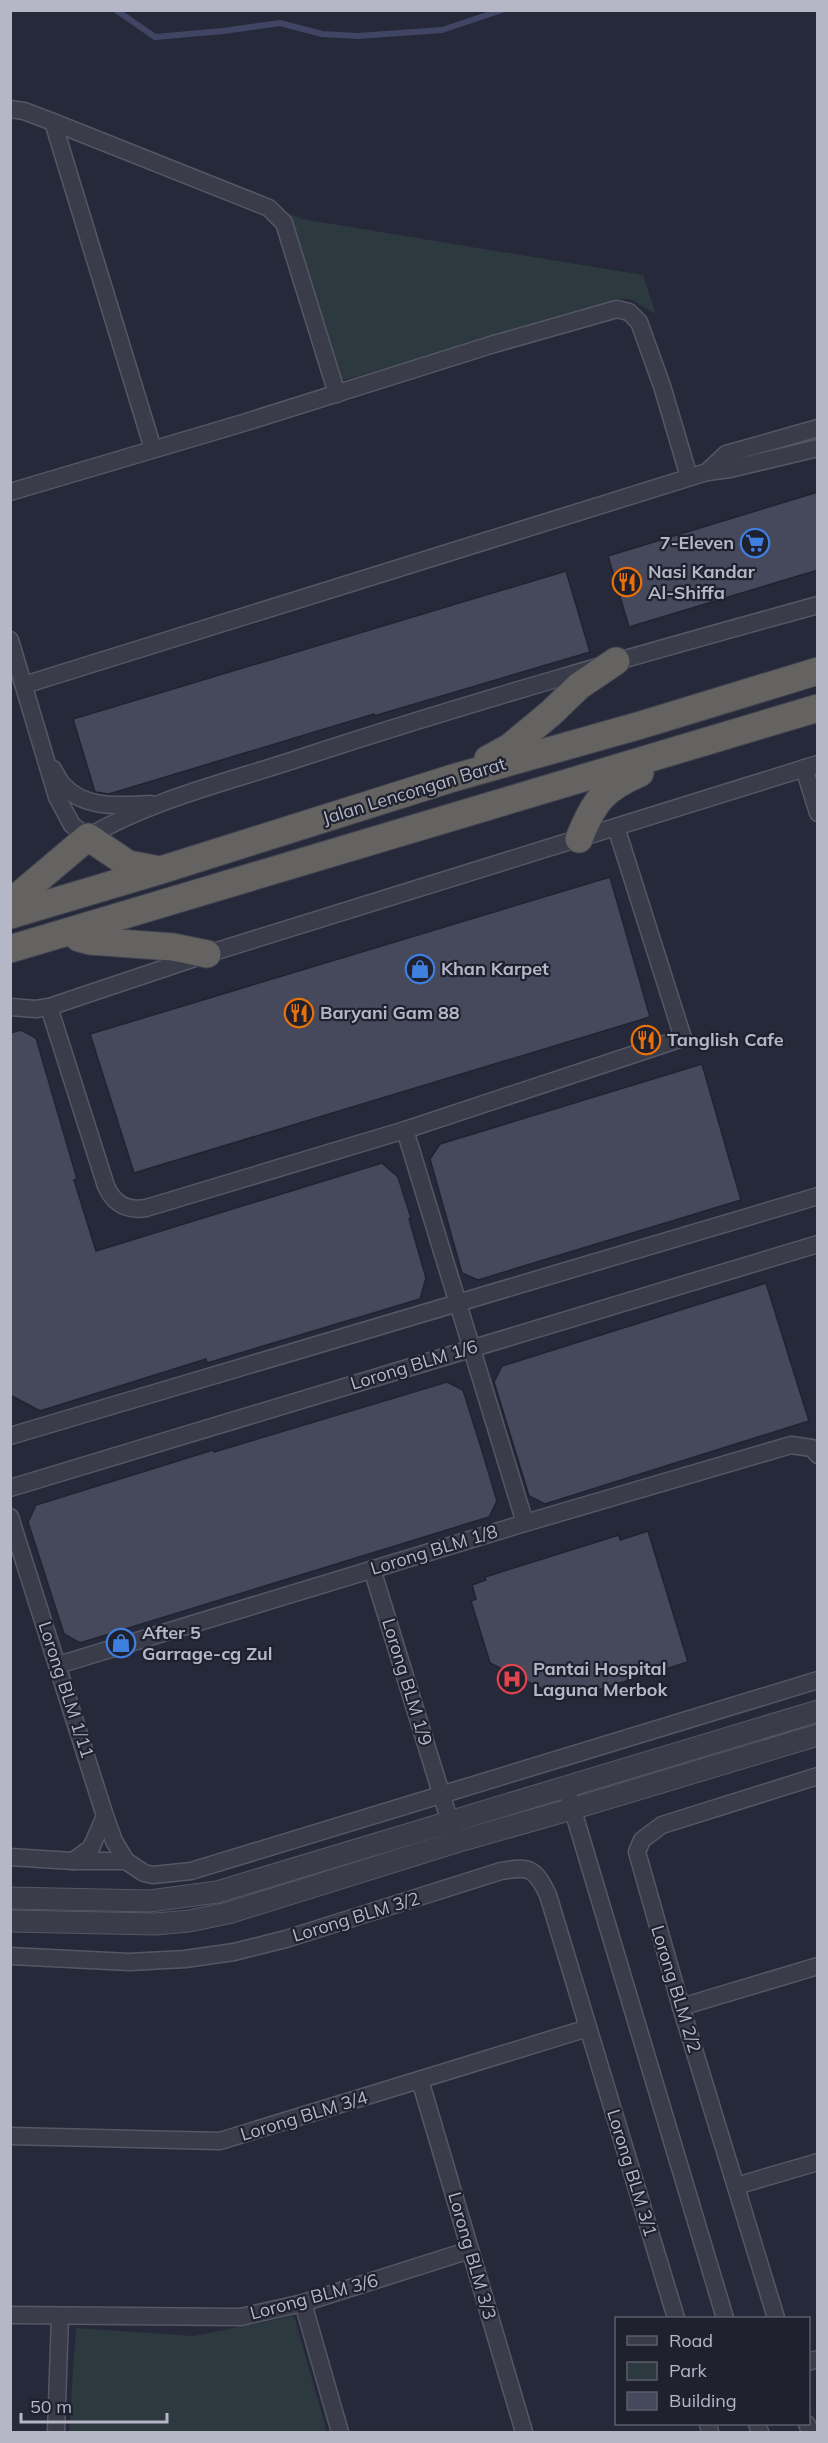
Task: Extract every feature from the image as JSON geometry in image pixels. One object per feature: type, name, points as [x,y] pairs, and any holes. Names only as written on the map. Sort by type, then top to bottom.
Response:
[{"type":"highway","points":[[453,778],[510,747],[579,686],[616,661]]},
{"type":"highway","name":"Jalan Lencongan Barat","points":[[10,915],[453,778],[641,725],[818,670]]},
{"type":"highway","name":"Jalan Lencongan Barat","points":[[10,949],[818,708]]},
{"type":"highway","points":[[579,838],[588,814],[612,786],[652,768],[666,759],[672,750]]},
{"type":"highway","points":[[10,903],[88,837],[128,864],[161,870]]},
{"type":"highway","points":[[72,932],[79,938],[90,941],[173,947],[207,954]]},
{"type":"street","points":[[10,108],[53,122],[270,208],[278,215],[288,236],[336,394]]},
{"type":"street","points":[[53,122],[153,449]]},
{"type":"street","points":[[10,492],[605,311],[623,310],[629,312],[639,322],[662,386],[689,477]]},
{"type":"street","points":[[707,472],[726,454],[818,429]]},
{"type":"street","points":[[24,685],[689,477],[818,448]]},
{"type":"street","points":[[10,640],[57,797],[72,825],[88,837],[161,804],[362,738],[616,661],[818,605]]},
{"type":"street","points":[[42,750],[63,785],[80,798],[103,805],[161,804]]},
{"type":"street","points":[[10,1007],[36,1009],[49,1007],[207,954],[811,766],[818,813]]},
{"type":"street","points":[[49,1007],[106,1186],[116,1202],[125,1208],[146,1208],[405,1130],[683,1038],[616,826]]},
{"type":"street","points":[[405,1130],[525,1523]]},
{"type":"street","points":[[10,1436],[458,1305],[818,1196]]},
{"type":"street","name":"Lorong BLM 1/6","points":[[10,1488],[818,1244]]},
{"type":"street","name":"Lorong BLM 1/8","points":[[58,1665],[791,1445],[815,1451]]},
{"type":"street","name":"Lorong BLM 1/11","points":[[10,1517],[105,1816],[114,1842],[126,1861]]},
{"type":"street","name":"Lorong BLM 1/9","points":[[372,1569],[454,1832]]},
{"type":"street","points":[[10,1857],[73,1861],[126,1861],[144,1873],[153,1875],[191,1871],[818,1680]]},
{"type":"street","points":[[10,1921],[147,1924],[189,1921],[228,1913],[454,1832],[566,1787],[818,1711]]},
{"type":"street","points":[[10,1898],[150,1901],[217,1892],[454,1832],[572,1809],[818,1735]]},
{"type":"street","name":"Lorong BLM 2/2","points":[[775,2317],[681,2007],[637,1852],[642,1840],[662,1825],[818,1776]]},
{"type":"street","points":[[566,1787],[725,2317]]},
{"type":"street","points":[[73,1861],[91,1848],[105,1816]]},
{"type":"street","name":"Lorong BLM 3/2","points":[[10,1956],[129,1962],[185,1959],[234,1952],[286,1939],[501,1871],[521,1868],[529,1869],[537,1875],[548,1895],[588,2028]]},
{"type":"street","points":[[681,2007],[818,1966]]},
{"type":"street","name":"Lorong BLM 3/4","points":[[10,2136],[220,2141],[588,2028]]},
{"type":"street","name":"Lorong BLM 3/1","points":[[588,2028],[675,2317]]},
{"type":"street","name":"Lorong BLM 3/3","points":[[420,2080],[524,2433]]},
{"type":"street","points":[[736,2186],[818,2162]]},
{"type":"street","name":"Lorong BLM 3/6","points":[[10,2315],[241,2317],[303,2303],[470,2250]]},
{"type":"street","points":[[303,2303],[340,2433]]},
{"type":"street","points":[[56,2433],[60,2316]]},
{"type":"green space","points":[[281,210],[302,219],[643,275],[656,314],[630,299],[619,299],[341,381]]},
{"type":"green space","points":[[294,2316],[327,2432],[69,2432],[76,2328],[194,2336]]},
{"type":"building","points":[[818,492],[818,570],[629,627],[608,556]]},
{"type":"building","points":[[566,571],[590,652],[109,794],[95,792],[73,719]]},
{"type":"building","points":[[610,877],[650,1017],[134,1173],[90,1034]]},
{"type":"building","points":[[21,1030],[36,1038],[77,1179],[74,1180],[96,1251],[382,1163],[398,1177],[411,1218],[409,1219],[426,1278],[420,1299],[207,1363],[206,1359],[40,1411],[10,1395],[10,1033]]},
{"type":"building","points":[[702,1064],[741,1200],[478,1280],[462,1273],[430,1159],[440,1144]]},
{"type":"building","points":[[766,1283],[809,1421],[545,1504],[529,1496],[494,1382],[502,1366]]},
{"type":"building","points":[[447,1382],[463,1390],[483,1454],[497,1501],[489,1517],[80,1643],[64,1634],[28,1522],[36,1505],[213,1450],[214,1452]]},
{"type":"building","points":[[648,1531],[688,1662],[565,1700],[490,1663],[471,1601],[476,1599],[472,1585],[486,1580],[485,1577],[619,1535],[620,1540]]},
{"type":"waterway","points":[[116,10],[155,37],[280,23],[322,34],[358,36],[442,30],[502,10]]},
{"type":"place","name":"7-Eleven","points":[[755,543]]},
{"type":"place","name":"Nasi Kandar Al-Shiffa","points":[[627,582]]},
{"type":"place","name":"Khan Karpet","points":[[420,969]]},
{"type":"place","name":"Baryani Gam 88","points":[[299,1013]]},
{"type":"place","name":"Tanglish Cafe","points":[[646,1040]]},
{"type":"place","name":"After 5 Garrage-cg Zul","points":[[121,1643]]},
{"type":"place","name":"Pantai Hospital Laguna Merbok","points":[[512,1679]]}]
